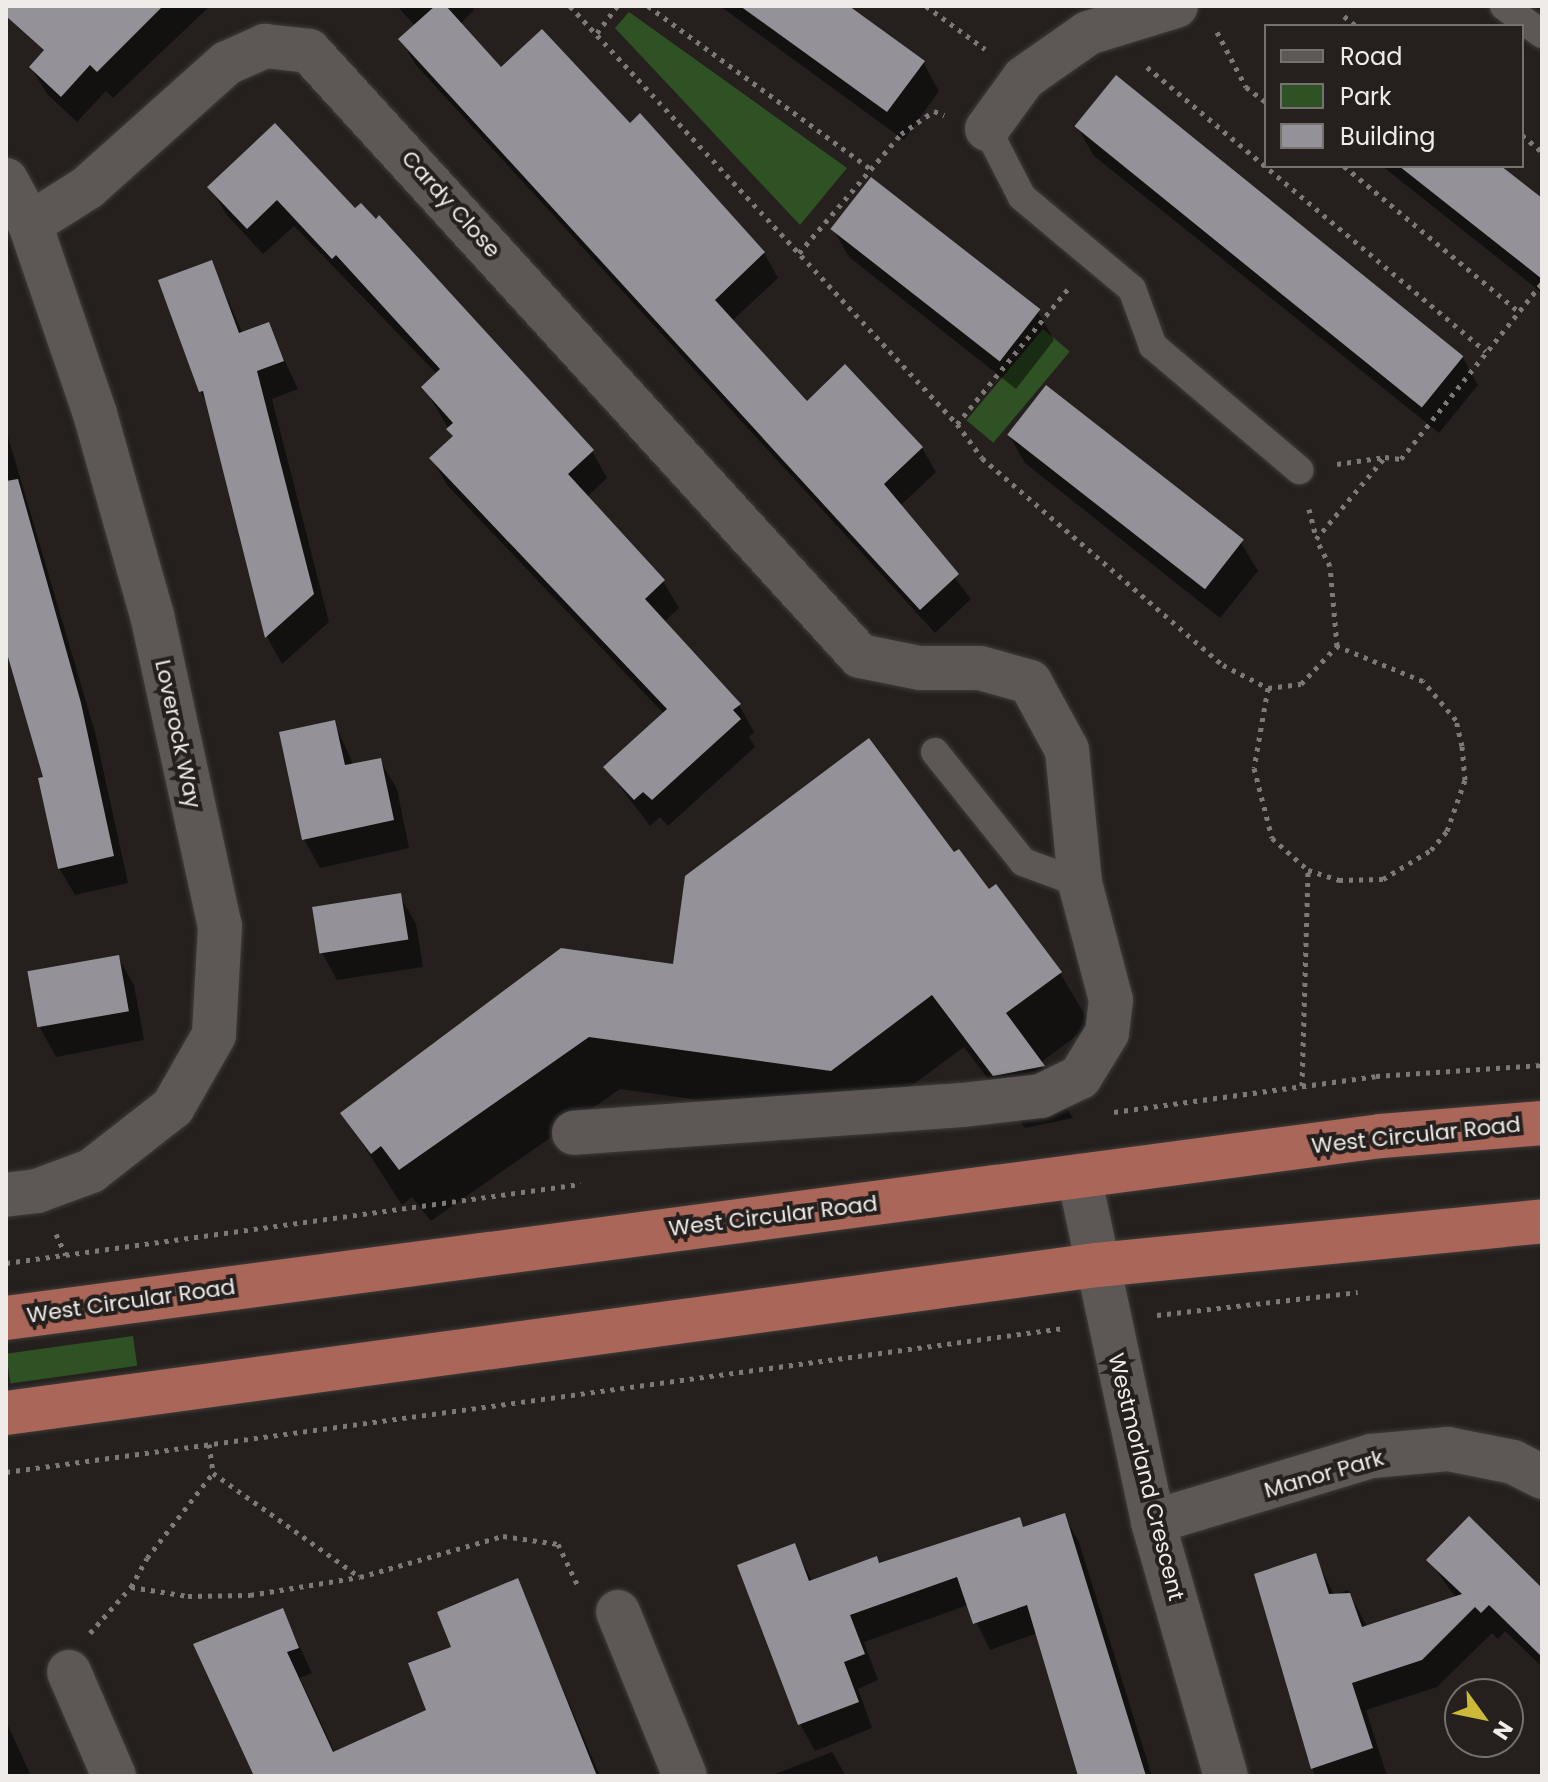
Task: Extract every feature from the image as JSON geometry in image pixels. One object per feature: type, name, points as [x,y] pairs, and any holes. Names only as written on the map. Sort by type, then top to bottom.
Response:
[{"type":"highway","name":"West Circular Road","points":[[6,1318],[1381,1136],[1542,1123]]},
{"type":"highway","points":[[6,1413],[1097,1265],[1542,1221]]},
{"type":"street","points":[[987,129],[1024,78],[1088,33],[1121,23],[1193,13]]},
{"type":"street","name":"Cardy Close","points":[[30,224],[87,188],[227,63],[265,46],[309,51],[350,90],[817,613],[860,656],[920,668],[980,668],[1030,682],[1067,750],[1080,883],[1111,1000],[1107,1033],[1080,1077],[1041,1096],[574,1133]]},
{"type":"street","name":"Loverock Way","points":[[6,180],[30,224],[95,414],[152,615],[220,926],[214,1035],[173,1107],[91,1171],[37,1191],[6,1195]]},
{"type":"street","name":"Westmorland Crescent","points":[[1079,1176],[1153,1522],[1226,1776]]},
{"type":"street","name":"Manor Park","points":[[1153,1522],[1372,1456],[1448,1449],[1513,1462],[1542,1477]]},
{"type":"street","points":[[618,1612],[685,1776]]},
{"type":"street","points":[[69,1672],[114,1776]]},
{"type":"lane","points":[[1504,6],[1542,34]]},
{"type":"lane","points":[[987,129],[1022,197],[1132,289],[1153,346],[1299,470]]},
{"type":"lane","points":[[935,752],[1023,862],[1080,883]]},
{"type":"path","points":[[570,6],[957,424],[982,458],[1223,665],[1268,688],[1301,684],[1337,646],[1330,566],[1316,539],[1385,457],[1401,459],[1542,283]]},
{"type":"path","points":[[597,33],[617,6]]},
{"type":"path","points":[[648,6],[871,169]]},
{"type":"path","points":[[926,6],[1024,78]]},
{"type":"path","points":[[1193,13],[1246,87],[1264,100]]},
{"type":"path","points":[[1344,16],[1354,24]]},
{"type":"path","points":[[1121,23],[1132,54],[1264,165]]},
{"type":"path","points":[[799,253],[901,134],[934,111],[987,129]]},
{"type":"path","points":[[1524,137],[1542,152]]},
{"type":"path","points":[[1268,168],[1486,351]]},
{"type":"path","points":[[1346,168],[1518,311]]},
{"type":"path","points":[[957,424],[1093,257]]},
{"type":"path","points":[[1268,688],[1254,768],[1272,838],[1308,870],[1339,880],[1383,879],[1431,850],[1447,831],[1465,780],[1456,720],[1443,700],[1423,681],[1337,646]]},
{"type":"path","points":[[1302,1086],[1308,870]]},
{"type":"path","points":[[6,1472],[1109,1322],[1367,1291]]},
{"type":"path","points":[[69,1672],[111,1603],[131,1587],[147,1558],[213,1473],[209,1444]]},
{"type":"path","points":[[213,1473],[360,1577]]},
{"type":"path","points":[[131,1587],[188,1596],[250,1595],[360,1577],[503,1536],[558,1544],[581,1594],[618,1612]]},
{"type":"green space","points":[[629,12],[847,168],[800,225],[615,28]]},
{"type":"green space","points":[[1043,329],[1070,351],[993,443],[967,420]]},
{"type":"green space","points":[[133,1336],[137,1366],[10,1384],[6,1354]]},
{"type":"building","points":[[6,6],[163,6],[97,72],[90,65],[61,97],[29,67],[44,50],[6,16]]},
{"type":"building","points":[[435,6],[446,6],[501,67],[542,29],[630,123],[640,113],[765,252],[715,300],[807,401],[845,364],[923,447],[884,484],[959,574],[920,610],[398,39]]},
{"type":"building","points":[[740,6],[849,6],[925,61],[887,112]]},
{"type":"building","points":[[1116,75],[1463,356],[1422,408],[1074,126]]},
{"type":"building","points":[[275,123],[355,208],[361,203],[376,219],[379,215],[594,450],[568,474],[665,580],[645,599],[741,704],[733,710],[741,719],[652,800],[643,792],[634,800],[603,767],[667,709],[429,458],[453,436],[446,429],[453,423],[421,387],[440,369],[336,255],[332,259],[277,200],[247,229],[207,187]]},
{"type":"building","points":[[1402,168],[1504,168],[1542,198],[1542,279]]},
{"type":"building","points":[[871,177],[1040,309],[1000,361],[830,229]]},
{"type":"building","points":[[212,260],[239,333],[269,322],[284,361],[257,371],[314,594],[265,638],[203,391],[199,392],[158,280]]},
{"type":"building","points":[[1046,385],[1244,540],[1205,589],[1007,435]]},
{"type":"building","points":[[18,479],[81,703],[114,856],[58,869],[38,778],[43,777],[6,650],[6,481]]},
{"type":"building","points":[[335,720],[345,765],[381,758],[394,820],[302,840],[279,732]]},
{"type":"building","points":[[869,738],[954,852],[959,849],[989,889],[996,884],[1062,972],[1006,1013],[1045,1066],[993,1076],[932,995],[831,1071],[589,1037],[399,1170],[381,1146],[371,1154],[340,1113],[561,948],[673,964],[685,876]]},
{"type":"building","points":[[401,893],[408,939],[319,954],[312,907]]},
{"type":"building","points":[[119,955],[129,1011],[37,1027],[27,971]]},
{"type":"building","points":[[1065,1513],[1146,1776],[1078,1776],[1027,1605],[973,1624],[957,1577],[850,1615],[865,1654],[844,1662],[859,1702],[798,1725],[737,1565],[795,1543],[809,1581],[877,1556],[879,1563],[1020,1517],[1023,1527]]},
{"type":"building","points":[[1469,1516],[1542,1588],[1542,1657],[1489,1605],[1481,1613],[1475,1607],[1422,1660],[1352,1683],[1373,1748],[1311,1769],[1254,1574],[1316,1553],[1329,1594],[1350,1593],[1362,1627],[1462,1594],[1426,1560]]},
{"type":"building","points":[[518,1578],[597,1776],[254,1776],[193,1644],[283,1608],[299,1648],[287,1652],[333,1752],[426,1710],[408,1663],[451,1647],[437,1612]]}]
